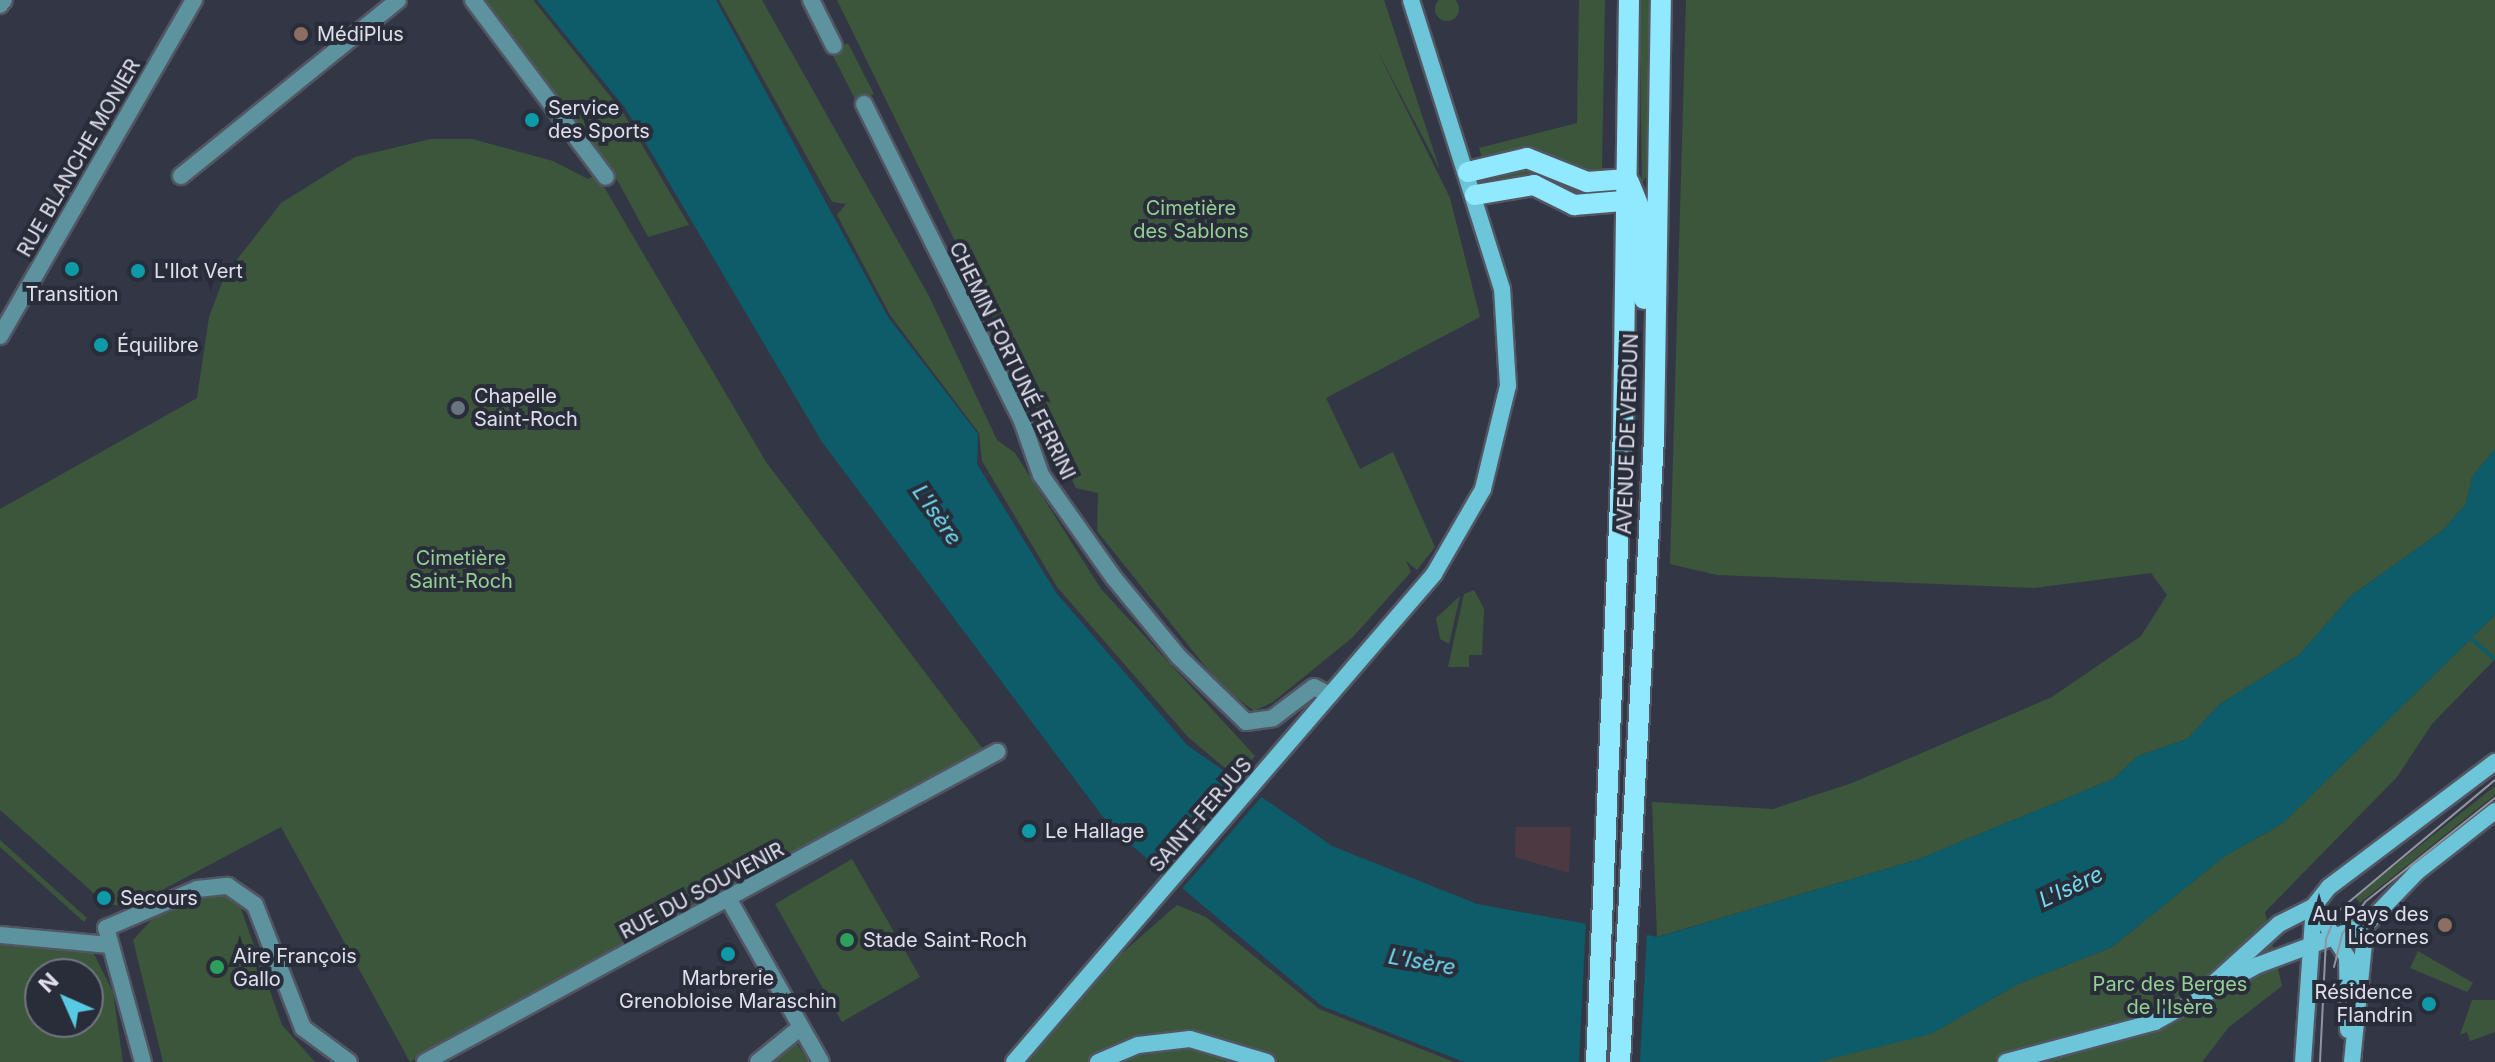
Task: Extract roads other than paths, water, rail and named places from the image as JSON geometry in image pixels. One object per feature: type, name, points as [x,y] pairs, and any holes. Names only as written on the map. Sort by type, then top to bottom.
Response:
[{"type":"main road","name":"SAINT-FERJUS","points":[[1014,1062],[1450,552],[1495,452],[1509,359],[1502,289],[1468,172],[1411,0]]},
{"type":"main road","points":[[1629,0],[1627,179],[1633,201],[1654,392]]},
{"type":"main road","name":"AVENUE DE VERDUN","points":[[1620,1062],[1633,870],[1654,392],[1661,179],[1661,0]]},
{"type":"main road","points":[[1468,172],[1527,158],[1587,182],[1627,179]]},
{"type":"main road","points":[[1475,195],[1534,185],[1574,205],[1633,201],[1661,179]]},
{"type":"main road","name":"AVENUE DE VERDUN","points":[[1596,1062],[1607,869],[1633,201]]},
{"type":"main road","points":[[2207,991],[2279,924],[2314,906],[2329,887],[2495,762]]},
{"type":"main road","points":[[2006,1062],[2155,1022],[2207,991],[2366,925],[2417,872],[2495,811]]},
{"type":"main road","points":[[2314,906],[2347,957],[2350,1062]]},
{"type":"main road","points":[[2303,1062],[2314,906]]},
{"type":"main road","points":[[2350,1062],[2366,925]]},
{"type":"main road","points":[[1098,1062],[1138,1045],[1190,1039],[1267,1062]]},
{"type":"street","points":[[0,5],[4,0]]},
{"type":"street","name":"RUE BLANCHE MONIER","points":[[0,336],[194,0]]},
{"type":"street","points":[[181,176],[398,0]]},
{"type":"street","points":[[473,0],[606,177]]},
{"type":"street","points":[[811,0],[834,46]]},
{"type":"street","name":"CHEMIN FORTUNÉ FERRINI","points":[[864,104],[1022,421],[1041,475],[1114,578],[1179,657],[1246,722],[1273,718],[1314,687],[1330,695]]},
{"type":"street","name":"RUE DU SOUVENIR","points":[[425,1062],[729,900],[997,752]]},
{"type":"street","points":[[143,1062],[106,928],[197,889],[228,886],[255,905],[303,1028],[349,1062]]},
{"type":"street","points":[[729,900],[821,1062]]},
{"type":"street","points":[[0,935],[110,945]]},
{"type":"street","points":[[763,1056],[801,1027]]},
{"type":"water","name":"L'Isère","points":[[537,0],[716,0],[888,317],[978,434],[977,464],[1057,594],[1187,745],[1332,846],[1477,904],[1658,937],[1919,859],[2113,779],[2138,756],[2187,739],[2220,704],[2299,655],[2352,595],[2442,531],[2466,504],[2472,477],[2495,449],[2495,615],[2283,823],[2225,856],[2112,947],[2018,984],[1931,1034],[1817,1062],[1464,1062],[1322,1006],[1112,829],[822,442],[625,108]]},
{"type":"waterway","points":[[2471,639],[2494,658]]},
{"type":"tram line","points":[[2320,1062],[2326,939],[2337,912],[2495,780]]},
{"type":"tram line","points":[[2334,967],[2342,934],[2365,902],[2495,798]]},
{"type":"place","name":"MédiPlus","points":[[301,34]]},
{"type":"place","name":"Service des Sports","points":[[532,120]]},
{"type":"place","name":"Transition","points":[[72,269]]},
{"type":"place","name":"L'Ilot Vert","points":[[138,271]]},
{"type":"place","name":"Équilibre","points":[[101,345]]},
{"type":"place","name":"Chapelle Saint-Roch","points":[[458,408]]},
{"type":"place","name":"Le Hallage","points":[[1029,831]]},
{"type":"place","name":"Secours","points":[[104,898]]},
{"type":"place","name":"Au Pays des Licornes","points":[[2445,925]]},
{"type":"place","name":"Stade Saint-Roch","points":[[847,940]]},
{"type":"place","name":"Marbrerie Grenobloise Maraschin","points":[[728,954]]},
{"type":"place","name":"Aire François Gallo","points":[[217,967]]},
{"type":"place","name":"Résidence Flandrin","points":[[2429,1004]]},
{"type":"park label","name":"Cimetière des Sablons","points":[[1191,220]]},
{"type":"park label","name":"Cimetière Saint-Roch","points":[[461,570]]},
{"type":"park label","name":"Parc des Berges de l'Isère","points":[[2170,996]]}]
